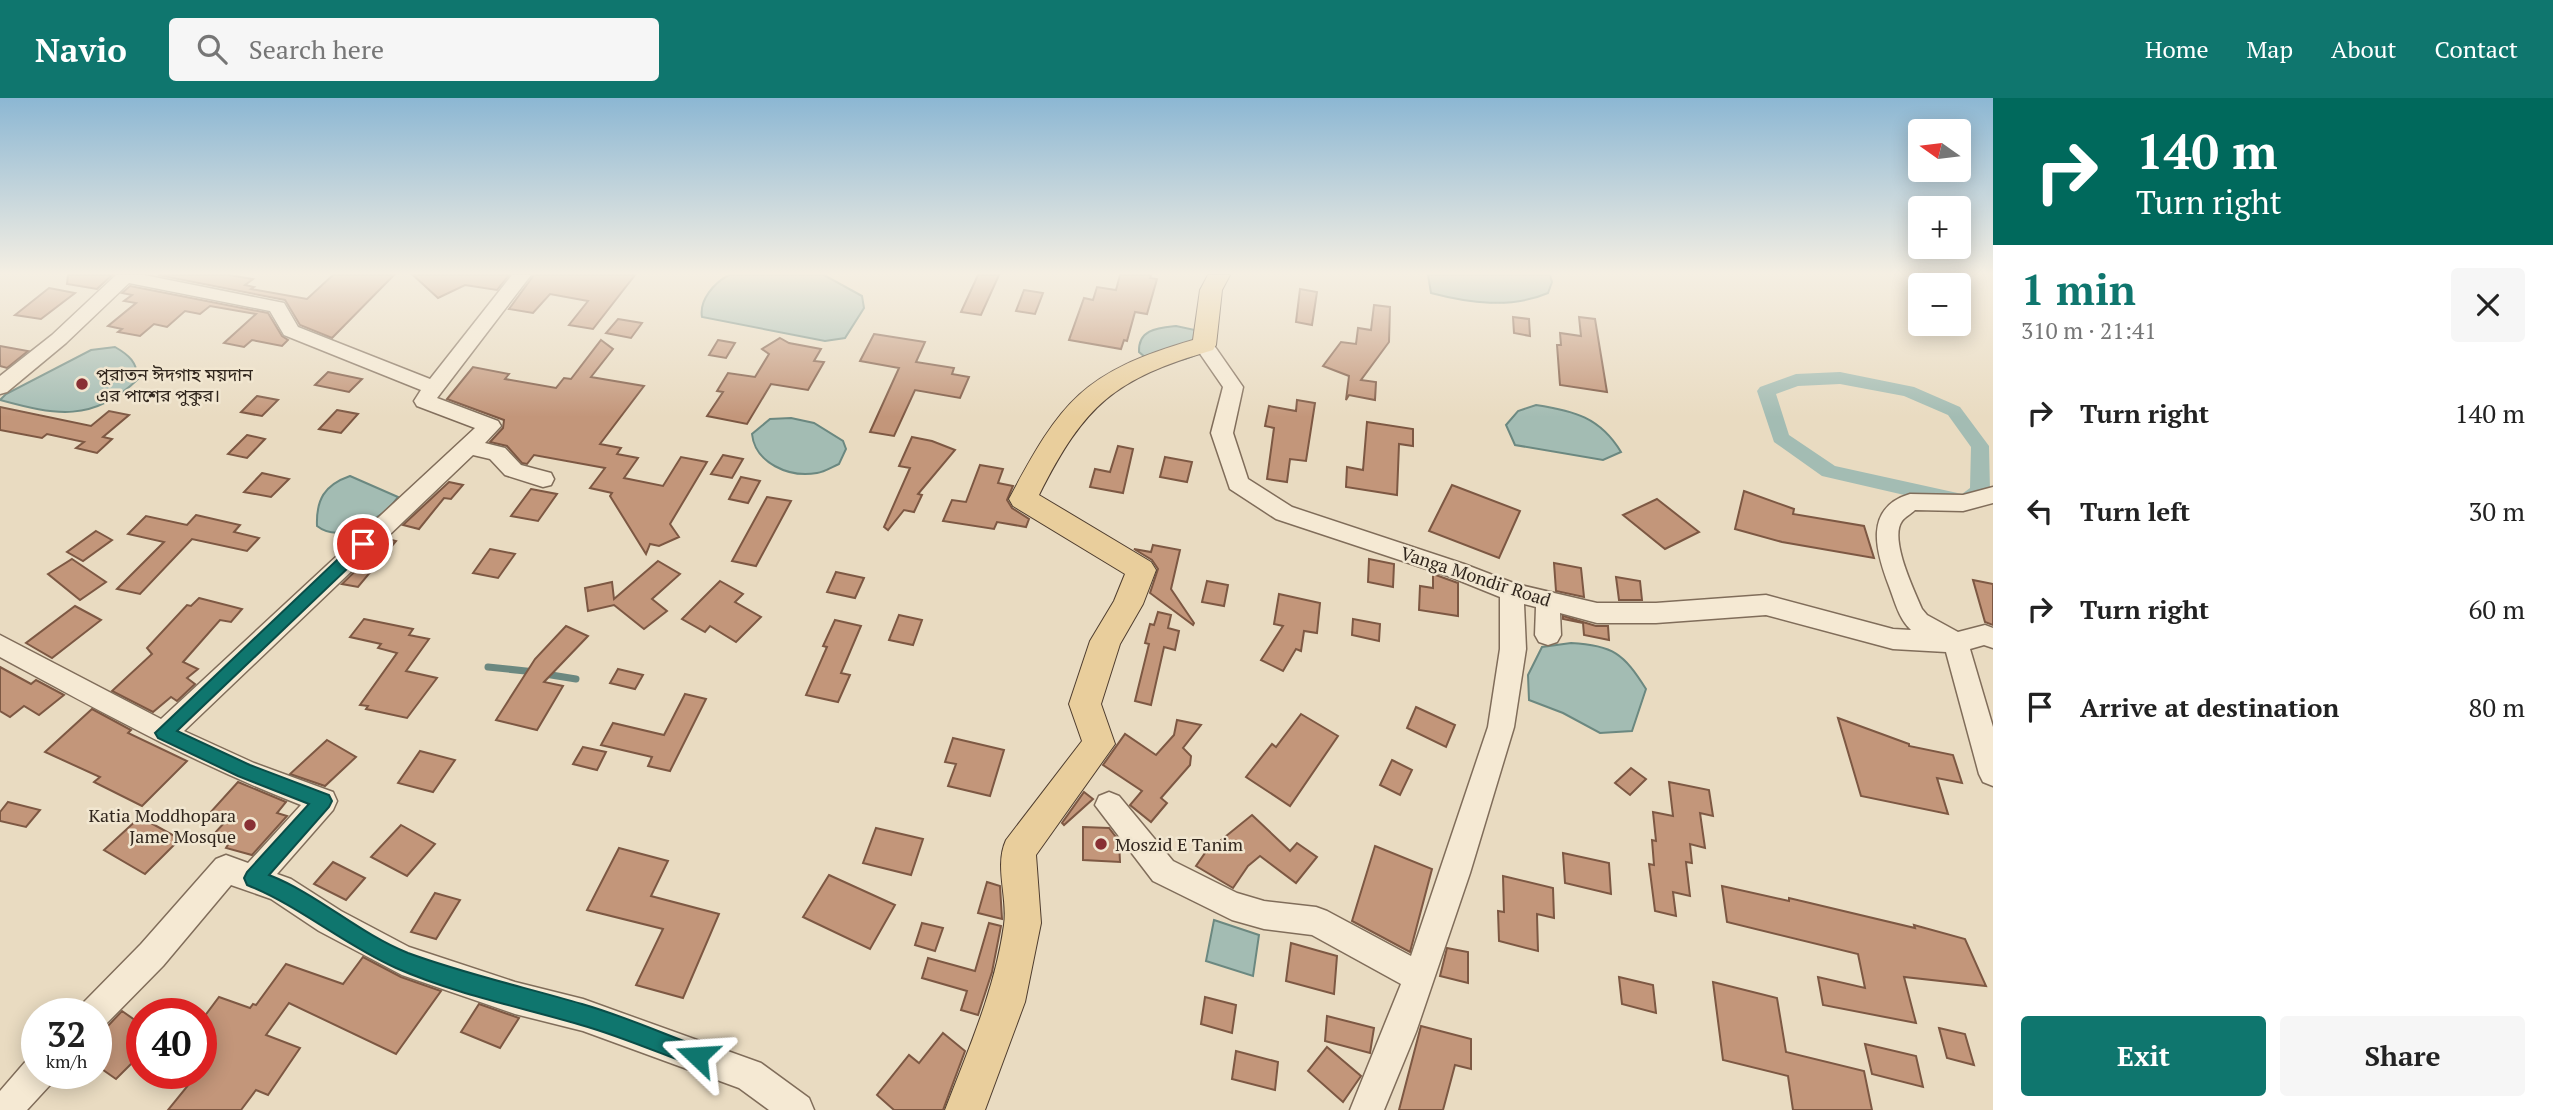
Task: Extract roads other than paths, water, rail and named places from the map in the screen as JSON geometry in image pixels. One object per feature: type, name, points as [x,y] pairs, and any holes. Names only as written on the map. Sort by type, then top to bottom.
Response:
[{"type":"main road","points":[[965,1110],[1006,1002],[1023,923],[1018,851],[1099,744],[1085,704],[1105,641],[1128,604],[1142,570],[1023,499],[1052,442],[1087,397],[1125,371],[1204,345],[1207,322]]},
{"type":"street","points":[[0,387],[77,322]]},
{"type":"street","points":[[286,322],[291,331],[435,387]]},
{"type":"street","points":[[164,733],[490,426],[424,401],[485,322]]},
{"type":"street","name":"Vanga Mondir Road","points":[[1204,345],[1233,387],[1222,433],[1238,483],[1284,513],[1456,570],[1512,592],[1597,613],[1656,613],[1766,605],[1893,639],[1956,643],[1985,635],[1993,638]]},
{"type":"street","points":[[472,444],[479,449],[497,453],[513,470],[543,479]]},
{"type":"street","points":[[1993,495],[1963,503],[1910,502],[1892,517],[1887,530],[1890,558],[1911,613],[1918,622],[1956,643],[1993,774]]},
{"type":"street","points":[[1367,1110],[1419,977],[1501,727],[1513,649],[1512,592]]},
{"type":"street","points":[[1548,601],[1548,635]]},
{"type":"street","points":[[0,645],[164,733],[244,771],[323,801],[254,878]]},
{"type":"street","points":[[1109,805],[1163,871],[1232,906],[1264,915],[1316,921],[1419,977]]},
{"type":"street","points":[[110,998],[152,955],[226,869],[281,889],[330,921],[402,960],[515,998],[583,1015],[749,1075],[797,1110]]},
{"type":"street","points":[[7,1109],[24,1089]]},
{"type":"water","points":[[729,322],[855,322],[845,338],[825,341]]},
{"type":"water","points":[[1176,326],[1195,330],[1201,352],[1186,358],[1161,362],[1139,352],[1142,339],[1150,331]]},
{"type":"water","points":[[115,347],[131,360],[138,379],[105,403],[73,412],[56,412],[0,400],[6,394],[91,350]]},
{"type":"water","points":[[1536,405],[1574,413],[1595,423],[1621,452],[1603,460],[1515,445],[1506,425],[1518,411]]},
{"type":"water","points":[[791,418],[814,423],[843,441],[846,449],[839,464],[820,472],[795,473],[775,466],[759,453],[752,434],[770,419]]},
{"type":"water","points":[[350,476],[398,497],[373,520],[349,531],[327,531],[317,526],[318,508],[323,495],[334,484]]},
{"type":"water","points":[[1571,643],[1607,649],[1624,660],[1638,677],[1646,689],[1632,731],[1600,733],[1563,713],[1529,700],[1528,675],[1542,647]]},
{"type":"water","points":[[1214,920],[1259,935],[1253,976],[1206,961]]},
{"type":"waterway","points":[[1840,378],[1908,391],[1954,411],[1980,446],[1980,491],[1965,502],[1829,471],[1781,438],[1766,391],[1796,380],[1840,378]]},
{"type":"waterway","points":[[488,667],[535,672]]},
{"type":"waterway","points":[[545,674],[576,679]]},
{"type":"place","name":"পুরাতন ঈদগাহ ময়দান এর পাশের পুকুর।","points":[[82,384]]},
{"type":"place","name":"Katia Moddhopara Jame Mosque","points":[[250,825]]},
{"type":"place","name":"Moszid E Tanim","points":[[1101,844]]}]
